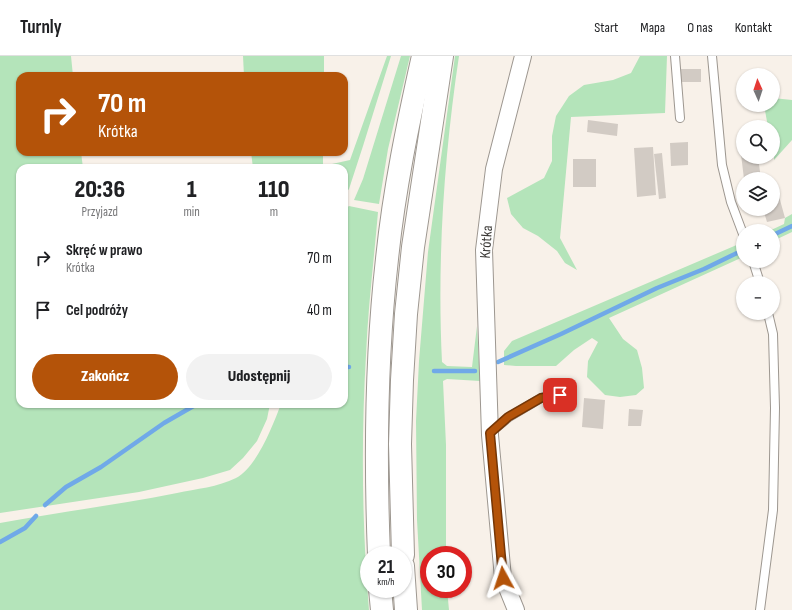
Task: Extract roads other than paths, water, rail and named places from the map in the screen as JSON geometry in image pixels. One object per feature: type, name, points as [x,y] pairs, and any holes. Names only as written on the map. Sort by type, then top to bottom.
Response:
[{"type":"main road","points":[[379,546],[377,509],[377,384],[386,260],[409,120],[423,56]]},
{"type":"main road","points":[[403,546],[401,437],[402,380],[406,314],[413,247],[442,56]]},
{"type":"main road","points":[[381,598],[382,610]]},
{"type":"main road","points":[[405,598],[406,610]]},
{"type":"street","name":"Krótka","points":[[516,610],[503,578],[490,433],[484,250],[494,169],[523,56]]},
{"type":"lane","points":[[675,56],[680,118]]},
{"type":"lane","points":[[712,56],[722,165],[731,202],[739,224]]},
{"type":"lane","points":[[760,610],[772,510],[774,455],[775,408],[773,334],[770,320]]},
{"type":"lane","points":[[490,433],[508,417],[541,398],[560,395]]},
{"type":"waterway","points":[[780,232],[792,226]]},
{"type":"waterway","points":[[498,362],[657,288],[704,269],[736,253]]},
{"type":"waterway","points":[[434,371],[475,371]]},
{"type":"waterway","points":[[45,505],[66,487],[101,467],[164,423],[190,408]]},
{"type":"waterway","points":[[0,542],[25,528],[36,516]]}]
